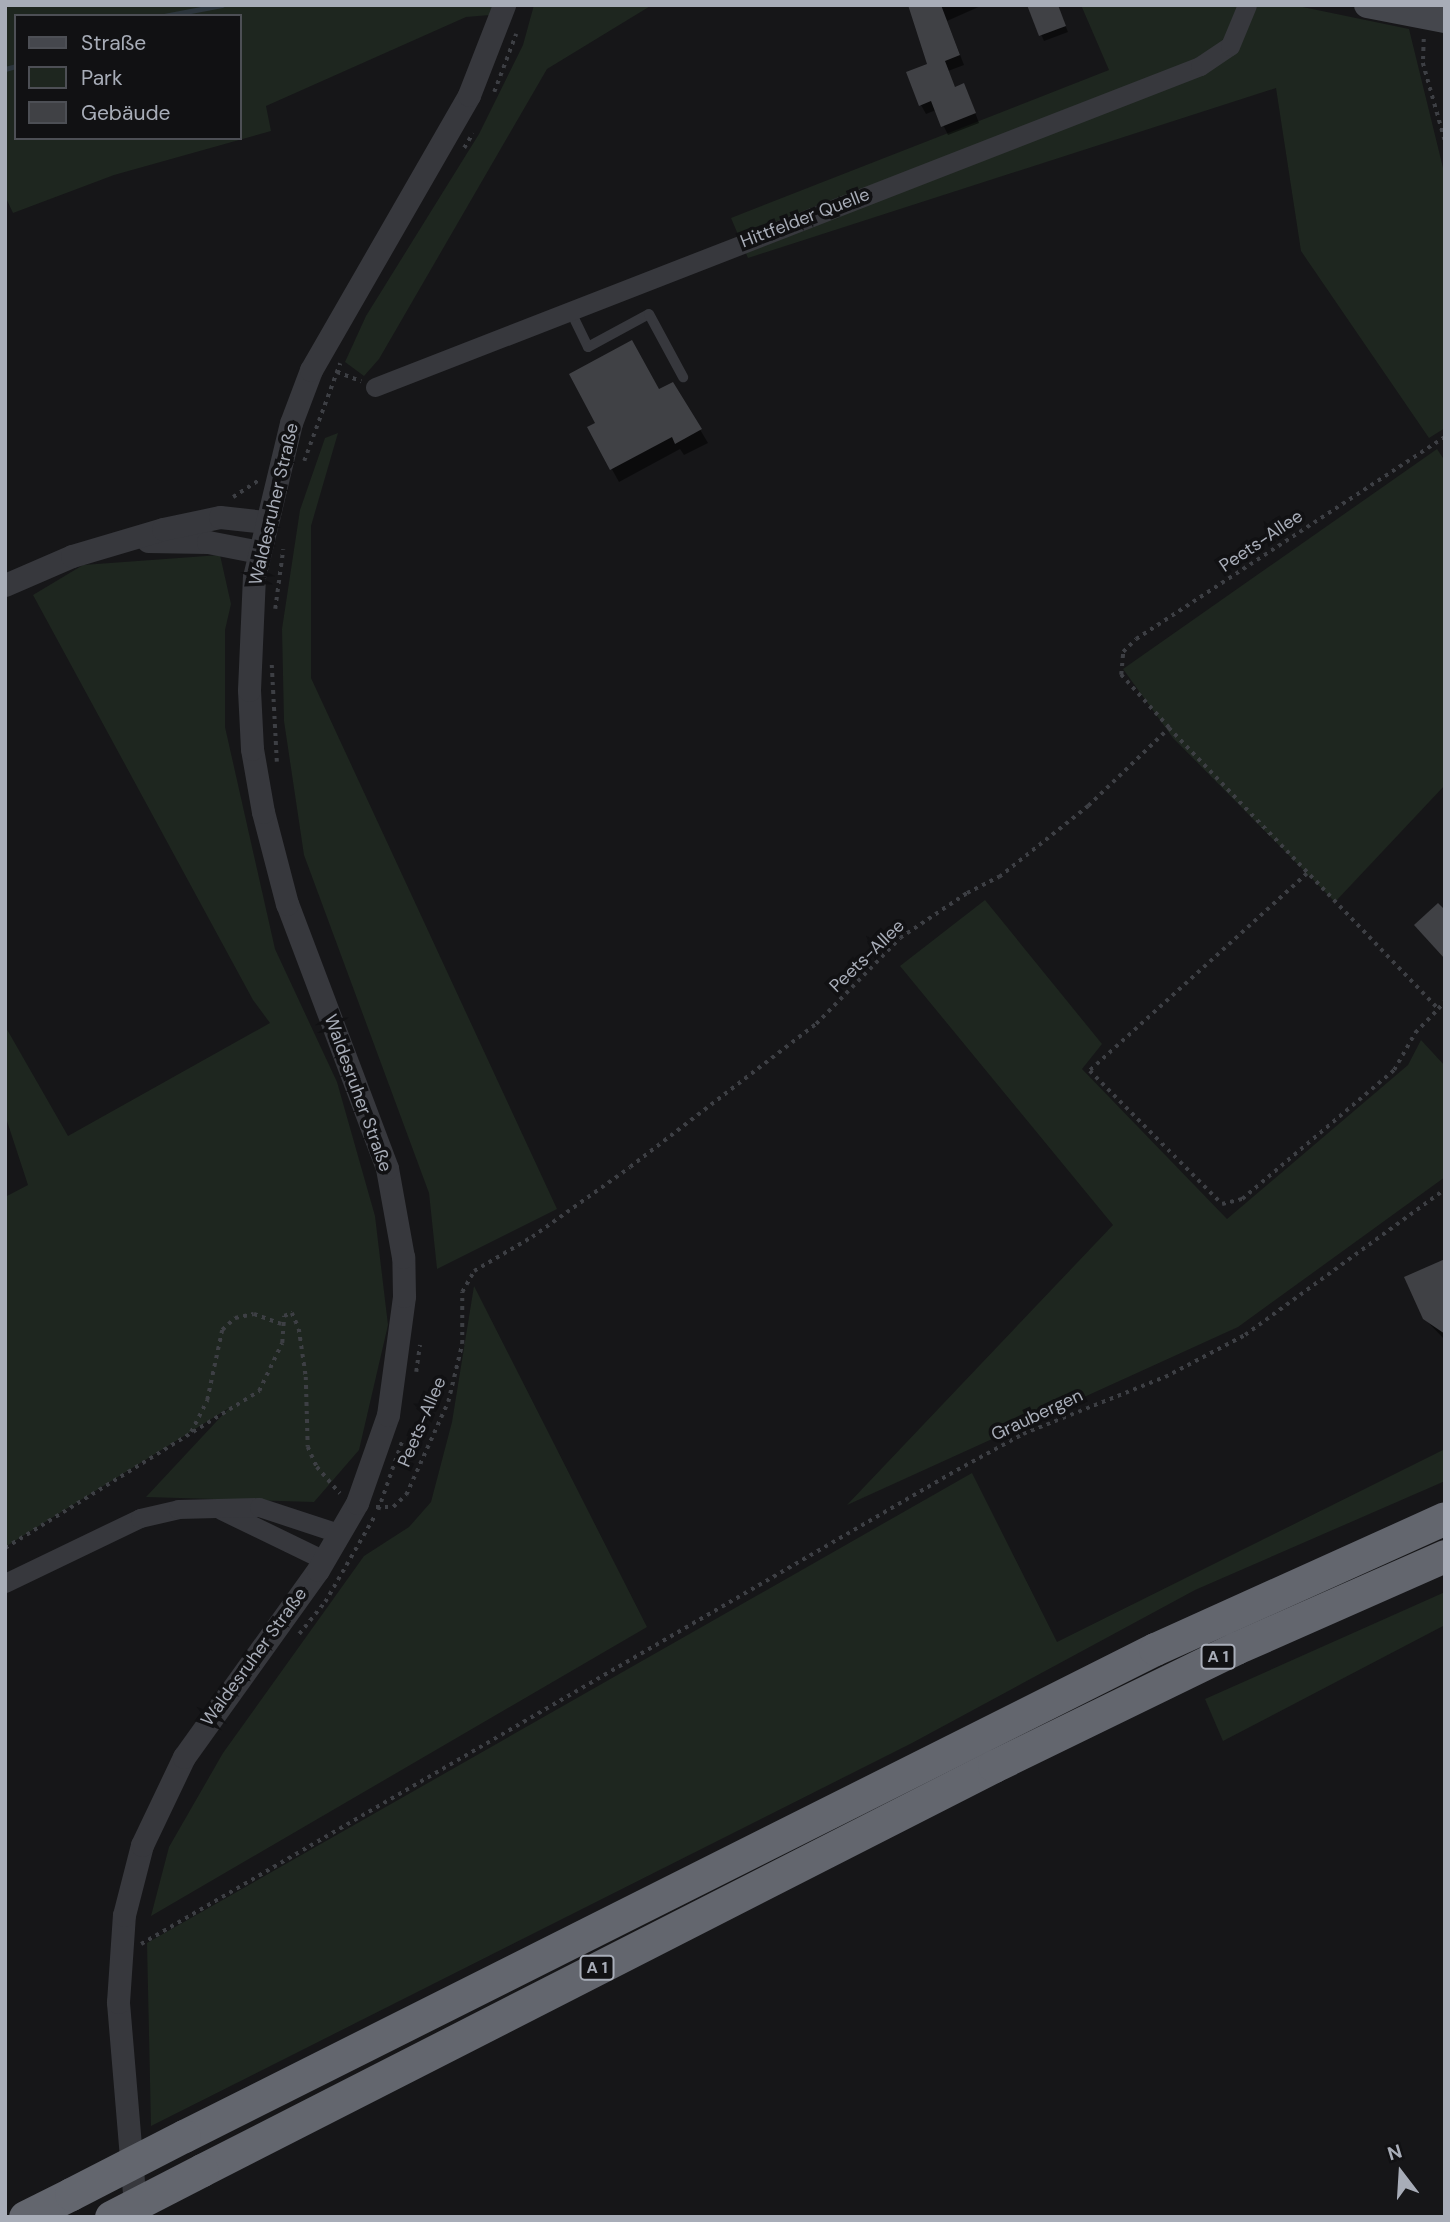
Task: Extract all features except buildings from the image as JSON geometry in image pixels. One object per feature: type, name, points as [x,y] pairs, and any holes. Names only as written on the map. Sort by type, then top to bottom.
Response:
[{"type":"highway","name":"A 1","points":[[25,2217],[1155,1649],[1445,1518]]},
{"type":"highway","name":"A 1","points":[[111,2217],[994,1766],[1237,1648],[1445,1556]]},
{"type":"main road","points":[[1367,5],[1431,14]]},
{"type":"street","name":"Waldesruher Straße","points":[[136,2217],[120,2051],[120,1970],[131,1884],[159,1804],[210,1716],[341,1534],[388,1415],[398,1361],[403,1257],[383,1157],[287,904],[263,812],[252,749],[249,636],[259,552],[291,423],[312,370],[469,95],[504,5]]},
{"type":"street","name":"Hittfelder Quelle","points":[[376,387],[569,309],[1200,66],[1230,46],[1247,5]]},
{"type":"street","points":[[5,585],[72,555],[138,540],[208,519],[265,522]]},
{"type":"street","points":[[138,540],[208,542],[259,552]]},
{"type":"street","points":[[5,1583],[140,1518],[178,1509],[259,1507],[341,1534]]},
{"type":"street","points":[[216,1509],[324,1560]]},
{"type":"lane","points":[[569,309],[588,347],[649,314],[683,377]]},
{"type":"path","points":[[1431,14],[1423,63],[1445,141]]},
{"type":"path","points":[[301,475],[337,372],[376,387]]},
{"type":"path","name":"Peets-Allee","points":[[379,1508],[393,1507],[406,1496],[448,1402],[462,1344],[462,1292],[474,1270],[532,1237],[630,1167],[816,1024],[900,938],[1034,851],[1169,728],[1125,684],[1119,665],[1123,652],[1136,639],[1445,437]]},
{"type":"path","points":[[274,612],[284,542]]},
{"type":"path","points":[[272,654],[277,768]]},
{"type":"path","points":[[1169,728],[1438,1009]]},
{"type":"path","points":[[1307,874],[1090,1071],[1222,1204],[1242,1199],[1394,1070],[1415,1033],[1445,1001]]},
{"type":"path","name":"Graubergen","points":[[140,1945],[633,1656],[1023,1434],[1165,1377],[1245,1335],[1445,1189]]},
{"type":"path","points":[[190,1434],[207,1400],[222,1330],[235,1318],[254,1314],[282,1325]]},
{"type":"path","points":[[5,1548],[259,1391],[267,1380],[282,1343],[284,1316],[295,1315],[306,1377],[309,1447],[317,1467],[341,1494]]},
{"type":"path","points":[[416,1375],[421,1335]]},
{"type":"path","points":[[290,1644],[326,1602],[379,1508],[405,1431]]},
{"type":"path","points":[[120,1970],[140,1945],[141,1931]]},
{"type":"green space","points":[[5,5],[493,5],[490,15],[466,17],[266,106],[271,131],[242,139],[242,14],[14,14],[14,140],[239,140],[114,175],[13,213],[5,196]]},
{"type":"green space","points":[[534,5],[652,5],[547,69],[379,359],[364,376],[345,362],[366,316],[479,134],[523,45]]},
{"type":"green space","points":[[1081,5],[1293,5],[1409,29],[1445,176],[1445,428],[1429,438],[1301,251],[1276,88],[748,258],[731,218],[1109,70]]},
{"type":"green space","points":[[338,433],[311,526],[311,678],[557,1209],[437,1269],[429,1193],[304,855],[284,721],[282,629],[300,510],[325,438]]},
{"type":"green space","points":[[1437,449],[1445,461],[1445,785],[1335,902],[1173,738],[1123,669]]},
{"type":"green space","points":[[220,555],[231,604],[225,630],[225,727],[275,949],[337,1082],[375,1216],[388,1325],[359,1450],[314,1502],[146,1497],[229,1408],[5,1547],[5,1197],[28,1185],[5,1115],[5,1026],[68,1136],[270,1023],[253,1000],[33,595],[83,565]]},
{"type":"green space","points":[[985,900],[1102,1044],[1082,1069],[1227,1219],[1408,1065],[1421,1040],[1445,1066],[1445,1177],[1238,1327],[847,1505],[1113,1225],[900,966]]},
{"type":"green space","points":[[474,1286],[647,1627],[151,1916],[169,1847],[223,1753],[364,1556],[409,1527],[431,1502],[452,1422]]},
{"type":"green space","points":[[1445,1449],[1445,1481],[1195,1590],[912,1743],[151,2126],[147,1943],[972,1473],[1057,1642]]},
{"type":"green space","points":[[1445,1592],[1445,1625],[1223,1741],[1205,1699]]},
{"type":"waterway","points":[[175,14],[222,5]]},
{"type":"waterway","points":[[5,69],[14,67]]}]
